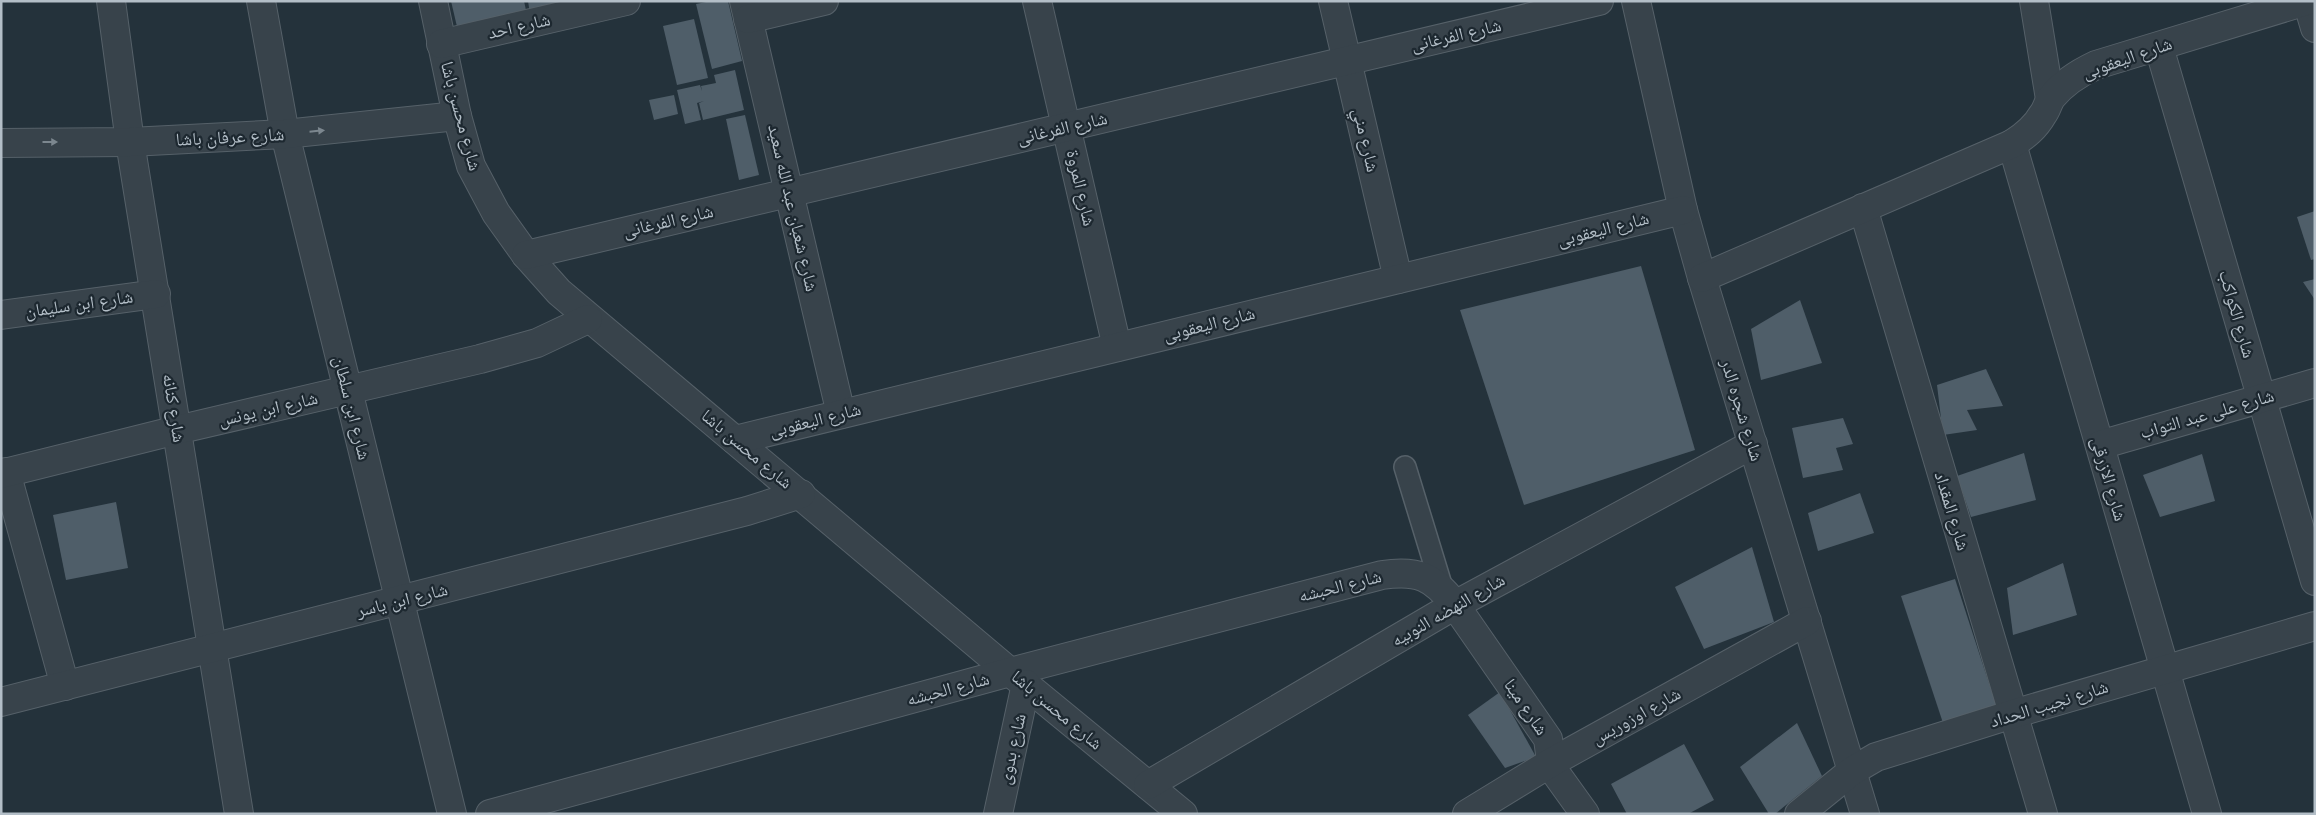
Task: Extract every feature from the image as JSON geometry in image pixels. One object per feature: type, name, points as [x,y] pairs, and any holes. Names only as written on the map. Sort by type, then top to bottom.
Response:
[{"type":"street","name":"شارع كنانه","points":[[110,1],[130,142],[239,814]]},
{"type":"street","name":"شارع ابن سلطان","points":[[261,1],[285,134],[452,814]]},
{"type":"street","name":"شارع محسن باشا","points":[[432,1],[457,116],[471,166],[496,213],[526,255],[559,292],[588,319],[1183,814]]},
{"type":"street","name":"شارع احد","points":[[441,44],[626,1]]},
{"type":"street","points":[[746,10],[824,1]]},
{"type":"street","name":"شارع المروة","points":[[1037,1],[1117,346]]},
{"type":"street","name":"شارع مني","points":[[1333,1],[1398,279]]},
{"type":"street","name":"شارع الفرغانى","points":[[526,255],[1599,1]]},
{"type":"street","name":"شارع شجره الدر","points":[[1636,1],[1683,210],[1702,278],[1865,814]]},
{"type":"street","points":[[2034,1],[2050,99]]},
{"type":"street","points":[[2306,1],[2315,28]]},
{"type":"street","name":"شارع اليعقوبى","points":[[1702,278],[2012,144],[2025,136],[2036,125],[2050,99],[2063,84],[2079,73],[2096,65],[2306,1]]},
{"type":"street","name":"شارع شعبان عبد الله سعيد","points":[[746,10],[841,414]]},
{"type":"street","name":"شارع الكواكب","points":[[2159,47],[2315,581]]},
{"type":"street","name":"شارع عرفان باشا","points":[[1,143],[130,142],[285,134],[457,116]]},
{"type":"street","name":"شارع الازرقى","points":[[2012,144],[2207,814]]},
{"type":"street","name":"شارع المقداد","points":[[1863,208],[2043,814]]},
{"type":"street","name":"شارع اليعقوبى","points":[[735,440],[1683,210]]},
{"type":"street","name":"شارع ابن سليمان","points":[[1,315],[156,294]]},
{"type":"street","name":"شارع ابن يونس","points":[[4,473],[177,430],[480,359],[537,343],[588,319]]},
{"type":"street","name":"شارع على عبد التواب","points":[[2100,445],[2315,383]]},
{"type":"street","name":"شارع النهضه النوبيه","points":[[1148,785],[1449,596],[1753,444]]},
{"type":"street","points":[[4,473],[65,686]]},
{"type":"street","name":"شارع ابن ياسر","points":[[1,702],[747,511],[800,494]]},
{"type":"street","name":"شارع الحبشه","points":[[490,814],[1018,678],[1382,575],[1402,572],[1424,576],[1449,596]]},
{"type":"street","name":"شارع مينا","points":[[1449,596],[1548,740],[1552,768],[1585,814]]},
{"type":"street","name":"شارع اوزوريس","points":[[1467,814],[1552,762],[1807,621]]},
{"type":"street","name":"شارع نجيب الحداد","points":[[1799,814],[1852,771],[1876,757],[2013,714],[2315,626]]},
{"type":"street","name":"شارع بدوى","points":[[998,814],[1018,678]]},
{"type":"lane","points":[[1405,467],[1449,596]]},
{"type":"building","points":[[451,1],[524,1],[527,15],[458,31]]},
{"type":"building","points":[[528,1],[578,1],[530,14]]},
{"type":"building","points":[[711,1],[728,1],[742,61],[712,69],[696,4]]},
{"type":"building","points":[[694,19],[708,78],[677,85],[663,26]]},
{"type":"building","points":[[735,70],[744,110],[703,120],[699,103],[704,101],[697,103],[701,120],[685,124],[677,90],[700,85],[702,91],[701,86],[716,83],[714,75]]},
{"type":"building","points":[[674,95],[678,114],[654,120],[649,100]]},
{"type":"building","points":[[745,115],[759,175],[739,180],[726,119]]},
{"type":"building","points":[[2315,211],[2315,259],[2311,260],[2297,217]]},
{"type":"building","points":[[1641,266],[1695,450],[1524,505],[1460,310]]},
{"type":"building","points":[[2315,279],[2315,300],[2303,282]]},
{"type":"building","points":[[1800,300],[1822,363],[1761,380],[1751,329]]},
{"type":"building","points":[[1986,369],[2003,406],[1967,410],[1977,430],[1943,435],[1937,385]]},
{"type":"building","points":[[1843,418],[1853,444],[1836,448],[1843,470],[1803,478],[1792,428]]},
{"type":"building","points":[[2024,453],[2036,500],[1971,517],[1957,476]]},
{"type":"building","points":[[2202,454],[2215,501],[2160,517],[2143,475]]},
{"type":"building","points":[[1860,493],[1874,533],[1818,551],[1808,513]]},
{"type":"building","points":[[116,502],[128,568],[66,580],[53,515]]},
{"type":"building","points":[[1752,547],[1774,622],[1704,649],[1675,587]]},
{"type":"building","points":[[2063,563],[2077,615],[2013,635],[2007,588]]},
{"type":"building","points":[[1955,579],[1996,705],[1943,723],[1901,596]]},
{"type":"building","points":[[1500,692],[1536,757],[1505,768],[1468,715]]},
{"type":"building","points":[[1797,723],[1822,776],[1775,814],[1769,814],[1740,767]]},
{"type":"building","points":[[1684,744],[1714,800],[1688,814],[1627,814],[1611,784]]}]
